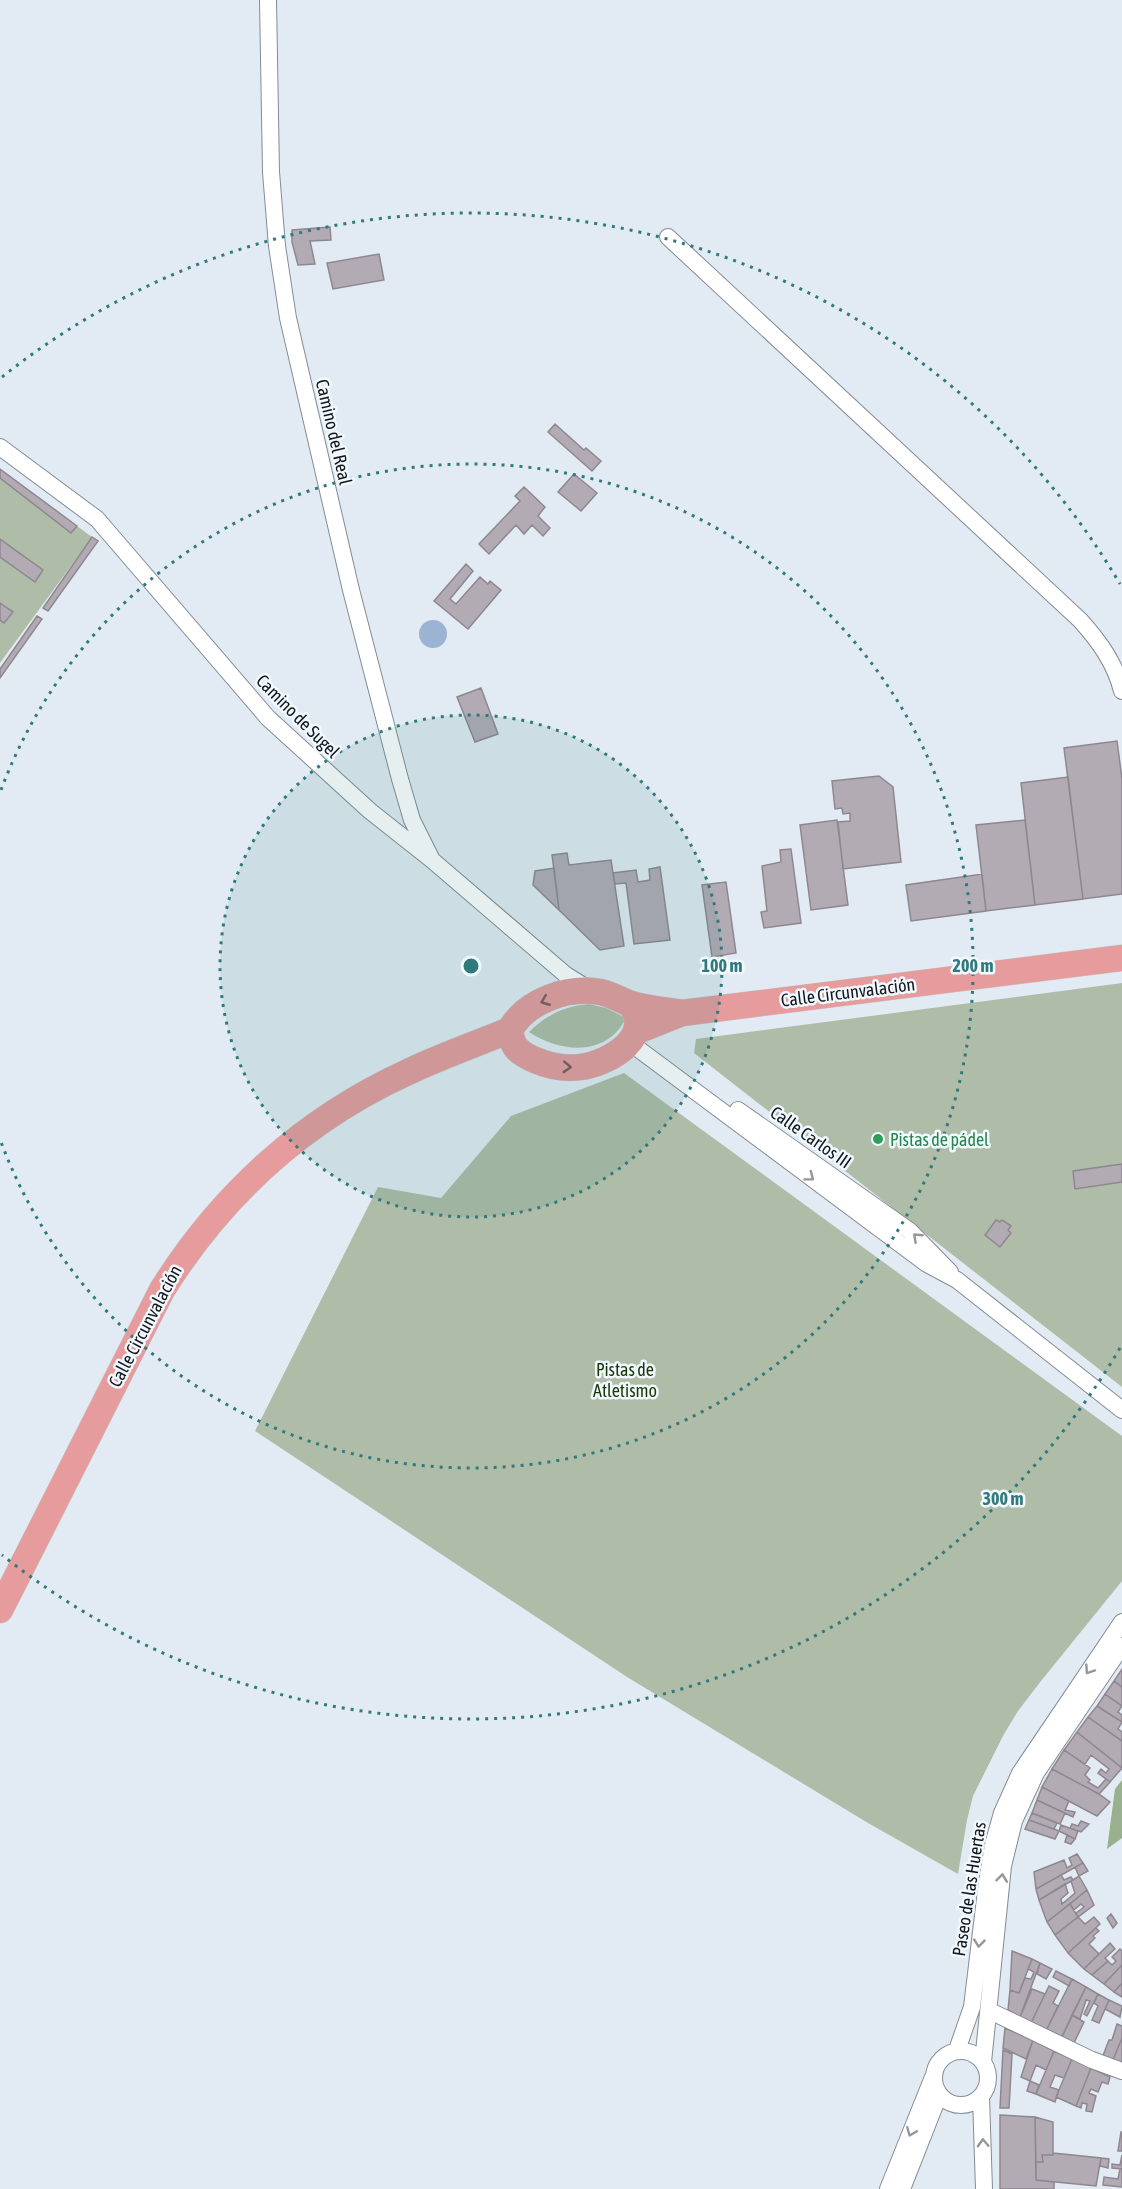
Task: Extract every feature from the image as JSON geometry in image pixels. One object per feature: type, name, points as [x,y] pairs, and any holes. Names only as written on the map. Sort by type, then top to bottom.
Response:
[{"type":"main road","name":"Calle Circunvalación","points":[[682,1013],[1122,958]]},
{"type":"main road","points":[[591,991],[615,996],[630,1004],[682,1013],[633,1036],[601,1063],[581,1067],[550,1065],[521,1054],[512,1039],[522,1013],[546,1000],[579,992],[591,991]]},
{"type":"main road","points":[[630,1004],[638,1016],[633,1036]]},
{"type":"main road","name":"Calle Circunvalación","points":[[0,1610],[141,1328],[162,1290],[195,1240],[250,1179],[311,1127],[380,1086],[429,1062],[456,1052],[512,1039]]},
{"type":"street","name":"Camino del Real","points":[[268,0],[271,172],[277,246],[288,318],[351,590],[394,757],[412,820],[432,860]]},
{"type":"street","points":[[668,237],[1080,620],[1106,653],[1118,675],[1122,691]]},
{"type":"street","name":"Camino de Sugel","points":[[0,447],[97,519],[268,718],[370,811],[432,860],[566,975],[591,991]]},
{"type":"street","name":"Calle Carlos III","points":[[633,1036],[927,1264],[957,1280],[1122,1410]]},
{"type":"street","name":"Paseo de las Huertas","points":[[957,2050],[972,2007],[987,1882],[993,1845],[1002,1813],[1020,1773],[1122,1622]]},
{"type":"street","name":"Paseo de las Huertas","points":[[983,2062],[1003,1866],[1014,1821],[1036,1773],[1122,1646]]},
{"type":"street","points":[[990,2011],[1092,2060],[1122,2071]]},
{"type":"street","points":[[888,2189],[940,2060],[948,2053],[957,2050],[967,2051],[976,2055],[988,2070],[986,2089],[981,2097],[973,2103],[964,2105],[955,2105],[939,2095],[933,2078]]},
{"type":"street","points":[[902,2189],[939,2095]]},
{"type":"street","points":[[981,2097],[984,2189]]},
{"type":"green space","points":[[0,470],[92,537],[0,663]]},
{"type":"green space","points":[[1122,983],[1122,1387],[694,1053],[696,1039]]},
{"type":"green space","points":[[589,1004],[606,1008],[626,1018],[618,1031],[607,1040],[582,1048],[569,1047],[555,1044],[529,1032],[556,1012]]},
{"type":"green space","name":"Pistas de Atletismo","points":[[624,1073],[1122,1436],[1122,1581],[1041,1681],[1004,1734],[973,1796],[958,1874],[868,1823],[627,1677],[255,1431],[378,1187],[441,1198],[511,1116]]},
{"type":"green space","points":[[1122,1780],[1122,1838],[1107,1849],[1115,1789]]},
{"type":"water","points":[[433,620],[443,624],[447,634],[443,644],[433,648],[423,644],[419,634],[423,624]]},
{"type":"building","points":[[330,227],[331,240],[310,241],[315,264],[298,265],[292,242],[292,230]]},
{"type":"building","points":[[379,254],[384,280],[333,289],[327,263]]},
{"type":"building","points":[[555,424],[584,450],[586,448],[601,461],[592,471],[548,432]]},
{"type":"building","points":[[0,469],[77,526],[71,533],[0,478]]},
{"type":"building","points":[[574,474],[597,493],[581,511],[558,492]]},
{"type":"building","points":[[524,487],[545,507],[538,516],[550,528],[543,536],[532,525],[524,534],[516,525],[489,554],[479,544],[520,501],[515,496]]},
{"type":"building","points":[[92,537],[98,541],[48,611],[43,608]]},
{"type":"building","points":[[0,539],[43,570],[35,582],[0,557]]},
{"type":"building","points":[[466,564],[473,571],[450,599],[456,604],[480,577],[488,584],[490,581],[501,590],[468,629],[434,601]]},
{"type":"building","points":[[0,603],[13,612],[4,623],[0,620]]},
{"type":"building","points":[[37,616],[42,619],[0,678],[0,669]]},
{"type":"building","points":[[481,688],[498,734],[475,742],[457,697]]},
{"type":"building","points":[[1117,741],[1122,779],[1122,894],[1083,899],[1064,748]]},
{"type":"building","points":[[879,776],[893,787],[901,862],[843,869],[838,822],[850,821],[850,813],[843,814],[842,808],[835,809],[832,781]]},
{"type":"building","points":[[1068,777],[1083,899],[1035,905],[1021,783]]},
{"type":"building","points":[[837,820],[848,905],[811,910],[800,825]]},
{"type":"building","points":[[1025,820],[1035,905],[986,911],[976,825]]},
{"type":"building","points":[[791,849],[801,923],[764,928],[761,912],[767,911],[762,866],[781,862],[780,850]]},
{"type":"building","points":[[567,853],[569,865],[611,860],[624,946],[600,950],[559,910],[552,855]]},
{"type":"building","points":[[660,867],[670,940],[634,944],[626,883],[615,884],[613,873],[636,870],[638,882],[650,880],[649,869]]},
{"type":"building","points":[[554,868],[559,910],[533,885],[535,871]]},
{"type":"building","points":[[982,874],[986,911],[911,921],[906,885]]},
{"type":"building","points":[[726,882],[736,953],[712,957],[702,885]]},
{"type":"building","points":[[1122,1164],[1122,1182],[1075,1189],[1073,1171]]},
{"type":"building","points":[[996,1220],[1000,1222],[1002,1220],[1011,1226],[1008,1230],[1011,1233],[1000,1247],[985,1235]]},
{"type":"building","points":[[1122,1669],[1122,1687],[1114,1681]]},
{"type":"building","points":[[1114,1681],[1122,1687],[1122,1706],[1105,1694]]},
{"type":"building","points":[[1105,1694],[1122,1706],[1118,1712],[1122,1715],[1122,1722],[1097,1706]]},
{"type":"building","points":[[1097,1706],[1122,1722],[1118,1729],[1122,1732],[1122,1741],[1088,1717]]},
{"type":"building","points":[[1088,1717],[1122,1741],[1122,1768],[1077,1732]]},
{"type":"building","points":[[1077,1732],[1122,1768],[1110,1782],[1098,1773],[1101,1769],[1106,1773],[1109,1769],[1091,1755],[1085,1764],[1064,1750]]},
{"type":"building","points":[[1064,1750],[1090,1768],[1085,1775],[1090,1780],[1088,1782],[1098,1788],[1106,1779],[1110,1782],[1099,1794],[1052,1769]]},
{"type":"building","points":[[1052,1769],[1110,1802],[1097,1816],[1042,1787]]},
{"type":"building","points":[[1042,1787],[1069,1801],[1065,1810],[1075,1812],[1073,1817],[1037,1800]]},
{"type":"building","points":[[1037,1800],[1065,1813],[1060,1824],[1032,1813]]},
{"type":"building","points":[[1032,1813],[1057,1823],[1054,1829],[1029,1820]]},
{"type":"building","points":[[1029,1820],[1059,1831],[1055,1839],[1025,1829]]},
{"type":"building","points":[[1081,1821],[1089,1824],[1081,1832],[1070,1828],[1072,1824],[1078,1826]]},
{"type":"building","points":[[1061,1825],[1078,1831],[1075,1839],[1059,1831]]},
{"type":"building","points":[[1067,1835],[1075,1839],[1071,1844],[1065,1842]]},
{"type":"building","points":[[1077,1854],[1083,1863],[1036,1889],[1034,1872],[1064,1860],[1067,1868],[1072,1865],[1069,1858]]},
{"type":"building","points":[[1083,1863],[1088,1871],[1079,1876],[1075,1867]]},
{"type":"building","points":[[1061,1875],[1064,1880],[1071,1877],[1073,1880],[1039,1900],[1036,1889]]},
{"type":"building","points":[[1079,1876],[1087,1890],[1047,1922],[1039,1900],[1065,1884],[1068,1893],[1061,1899],[1062,1904],[1075,1893],[1071,1881]]},
{"type":"building","points":[[1087,1890],[1094,1905],[1078,1917],[1076,1913],[1084,1907],[1081,1904],[1074,1910],[1070,1904]]},
{"type":"building","points":[[1070,1904],[1078,1917],[1055,1935],[1047,1922]]},
{"type":"building","points":[[1111,1914],[1117,1923],[1113,1928],[1107,1918]]},
{"type":"building","points":[[1078,1917],[1085,1924],[1094,1917],[1100,1924],[1068,1953],[1055,1935]]},
{"type":"building","points":[[1096,1928],[1099,1931],[1089,1944],[1099,1954],[1084,1969],[1068,1953]]},
{"type":"building","points":[[1110,1943],[1115,1949],[1105,1958],[1108,1961],[1092,1975],[1084,1969]]},
{"type":"building","points":[[1120,1949],[1122,1965],[1104,1984],[1092,1975],[1108,1961],[1112,1965],[1116,1961],[1112,1957]]},
{"type":"building","points":[[1012,1951],[1032,1959],[1019,1993],[1010,1990]]},
{"type":"building","points":[[1032,1959],[1040,1963],[1020,2017],[1008,2010],[1010,1990],[1019,1993],[1025,1978],[1031,1979],[1034,1972],[1028,1969]]},
{"type":"building","points":[[1040,1963],[1052,1969],[1046,1979],[1037,1974]]},
{"type":"building","points":[[1122,1965],[1122,1983],[1114,1992],[1104,1984]]},
{"type":"building","points":[[1056,1971],[1072,1979],[1069,1986],[1053,1977]]},
{"type":"building","points":[[1072,1979],[1086,1987],[1061,2039],[1046,2031]]},
{"type":"building","points":[[1122,1983],[1122,1997],[1114,1992]]},
{"type":"building","points":[[1049,1986],[1059,1991],[1053,2003],[1058,2006],[1046,2031],[1031,2023]]},
{"type":"building","points":[[1086,1987],[1098,1994],[1087,2016],[1084,2014],[1090,2001],[1086,2000],[1080,2019],[1072,2015]]},
{"type":"building","points":[[1032,1989],[1045,1994],[1031,2023],[1020,2017]]},
{"type":"building","points":[[1098,1994],[1109,2000],[1099,2023],[1092,2020],[1098,2006],[1094,2003]]},
{"type":"building","points":[[1109,2000],[1122,2006],[1120,2017],[1105,2009]]},
{"type":"building","points":[[1072,2015],[1084,2022],[1073,2045],[1061,2039]]},
{"type":"building","points":[[1117,2024],[1122,2026],[1122,2038],[1112,2062],[1102,2058],[1109,2040],[1112,2040]]},
{"type":"building","points":[[1005,2028],[1033,2040],[1026,2059],[1003,2048]]},
{"type":"building","points":[[1122,2038],[1122,2065],[1112,2062]]},
{"type":"building","points":[[1033,2040],[1054,2051],[1046,2070],[1036,2065],[1030,2081],[1021,2077]]},
{"type":"building","points":[[1003,2050],[1012,2054],[1009,2108],[1000,2108]]},
{"type":"building","points":[[1054,2051],[1072,2059],[1064,2078],[1055,2075],[1050,2087],[1059,2090],[1055,2102],[1036,2094]]},
{"type":"building","points":[[1072,2059],[1091,2068],[1076,2106],[1056,2097]]},
{"type":"building","points":[[1091,2068],[1110,2077],[1108,2084],[1102,2082],[1098,2092],[1091,2089],[1089,2093],[1096,2096],[1092,2112],[1086,2111],[1087,2104],[1082,2103],[1081,2108],[1076,2106]]},
{"type":"building","points":[[1030,2081],[1039,2085],[1036,2094],[1027,2091]]},
{"type":"building","points":[[1000,2115],[1035,2117],[1036,2180],[1054,2182],[1054,2189],[1000,2189]]},
{"type":"building","points":[[1035,2117],[1053,2122],[1053,2155],[1042,2155],[1043,2162],[1036,2162]]},
{"type":"building","points":[[1121,2132],[1122,2151],[1118,2151]]},
{"type":"building","points":[[1053,2153],[1101,2158],[1096,2186],[1036,2180],[1036,2162],[1043,2162],[1042,2155],[1053,2155]]},
{"type":"building","points":[[1122,2155],[1122,2169],[1112,2168],[1112,2164],[1120,2165]]},
{"type":"building","points":[[1101,2158],[1109,2159],[1108,2168],[1100,2166]]},
{"type":"building","points":[[1120,2169],[1122,2169],[1122,2187],[1103,2185],[1104,2177],[1118,2179]]},
{"type":"place","name":"Pistas de pádel","points":[[878,1139]]}]
